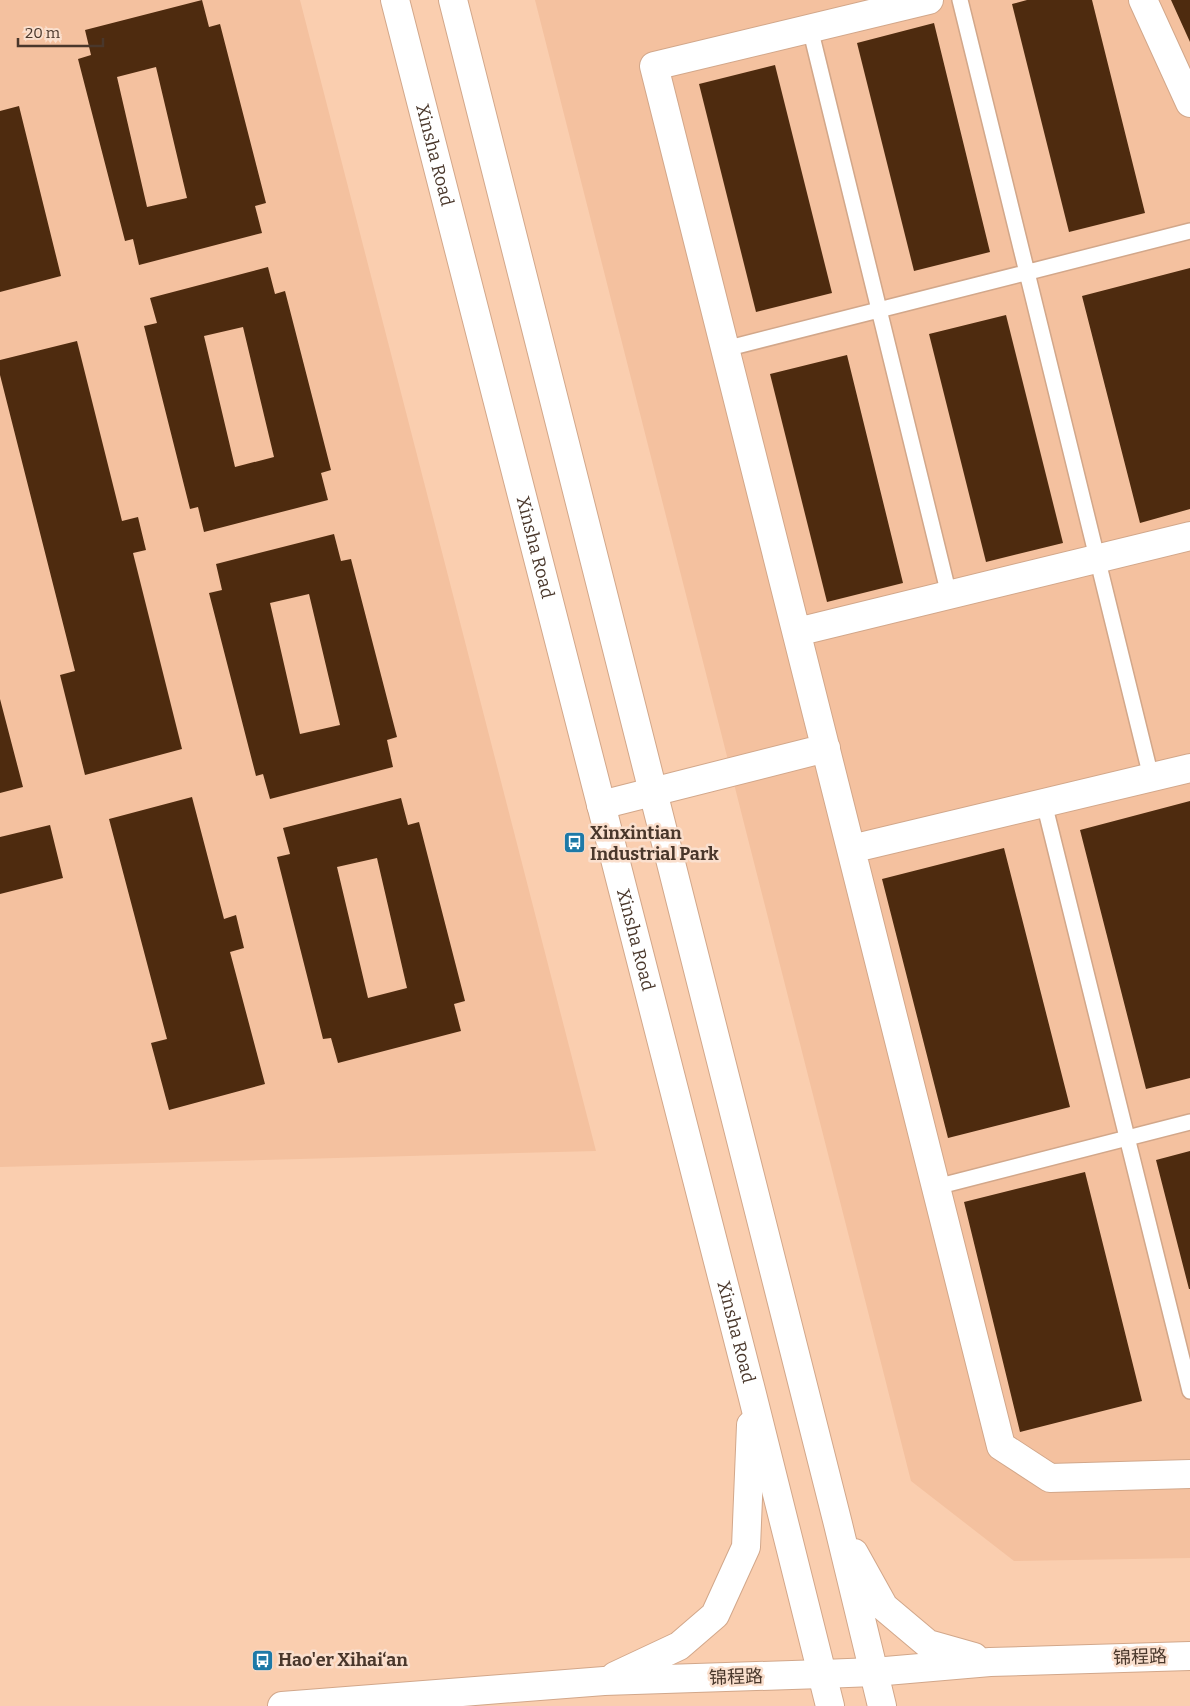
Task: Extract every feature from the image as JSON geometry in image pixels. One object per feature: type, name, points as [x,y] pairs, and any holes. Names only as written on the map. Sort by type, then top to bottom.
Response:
[{"type":"main road","name":"Xinsha Road","points":[[395,0],[752,1394],[830,1706]]},
{"type":"main road","points":[[453,0],[838,1524],[882,1706]]},
{"type":"main road","points":[[929,0],[654,66],[1002,1446],[1050,1478],[1190,1474]]},
{"type":"main road","points":[[1143,0],[1190,103]]},
{"type":"main road","points":[[797,632],[1097,558],[1189,541]]},
{"type":"main road","points":[[601,804],[826,748]]},
{"type":"main road","points":[[851,849],[1190,768]]},
{"type":"main road","points":[[604,1681],[679,1646],[715,1615],[746,1547],[752,1394]]},
{"type":"main road","points":[[838,1524],[884,1606],[928,1644],[990,1662]]},
{"type":"main road","name":"锦程路","points":[[282,1706],[604,1681],[874,1672],[990,1662],[1190,1656]]},
{"type":"lane","points":[[960,0],[1152,777]]},
{"type":"lane","points":[[810,28],[949,595]]},
{"type":"lane","points":[[725,349],[1190,231]]},
{"type":"lane","points":[[1044,803],[1190,1391]]},
{"type":"lane","points":[[936,1187],[1190,1122]]},
{"type":"shaded area","points":[[0,0],[300,0],[596,1151],[0,1167]]},
{"type":"shaded area","name":"Xinxintian Industrial Park","points":[[535,0],[1190,0],[1190,1558],[1014,1561],[911,1481]]},
{"type":"building","points":[[202,0],[209,27],[220,24],[266,203],[255,206],[262,233],[139,265],[133,239],[125,241],[78,59],[91,55],[85,30]],"holes":[[[156,67],[187,198],[147,207],[117,77]]]},
{"type":"building","points":[[1027,0],[1092,0],[1145,213],[1069,232],[1012,4]]},
{"type":"building","points":[[1171,0],[1190,0],[1190,42]]},
{"type":"building","points":[[934,23],[990,252],[914,271],[857,43]]},
{"type":"building","points":[[775,65],[832,293],[756,312],[699,84]]},
{"type":"building","points":[[19,106],[61,276],[0,292],[0,111]]},
{"type":"building","points":[[268,267],[275,294],[285,291],[331,470],[321,473],[328,500],[204,532],[198,507],[190,509],[144,326],[157,323],[150,298]],"holes":[[[243,327],[274,457],[235,467],[204,336]]]},
{"type":"building","points":[[1190,268],[1190,509],[1140,523],[1082,296]]},
{"type":"building","points":[[1006,315],[1063,543],[986,562],[929,334]]},
{"type":"building","points":[[77,341],[122,521],[138,517],[146,550],[133,553],[182,749],[85,775],[60,675],[75,671],[0,375],[0,360]]},
{"type":"building","points":[[847,355],[903,583],[827,602],[770,374]]},
{"type":"building","points":[[334,534],[341,561],[351,559],[397,737],[387,740],[393,767],[270,799],[263,774],[256,776],[209,593],[222,590],[216,564]],"holes":[[[309,594],[340,725],[300,734],[270,603]]]},
{"type":"building","points":[[0,699],[23,787],[0,793]]},
{"type":"building","points":[[192,797],[224,919],[236,915],[244,948],[230,952],[265,1084],[169,1110],[151,1043],[167,1039],[109,819]]},
{"type":"building","points":[[401,798],[408,825],[419,822],[465,1001],[454,1004],[461,1031],[338,1063],[331,1038],[323,1039],[277,857],[290,854],[283,828]],"holes":[[[377,858],[407,988],[368,998],[337,867]]]},
{"type":"building","points":[[1190,801],[1190,1078],[1146,1089],[1080,830]]},
{"type":"building","points":[[50,825],[63,878],[0,894],[0,837]]},
{"type":"building","points":[[1004,848],[1070,1107],[948,1138],[882,879]]},
{"type":"building","points":[[1190,1151],[1190,1289],[1189,1289],[1156,1160]]},
{"type":"building","points":[[1085,1172],[1142,1401],[1020,1432],[964,1202]]},
{"type":"place","name":"Xinxintian Industrial Park","points":[[574,843]]},
{"type":"place","name":"Hao'er Xihai‘an","points":[[262,1660]]}]
